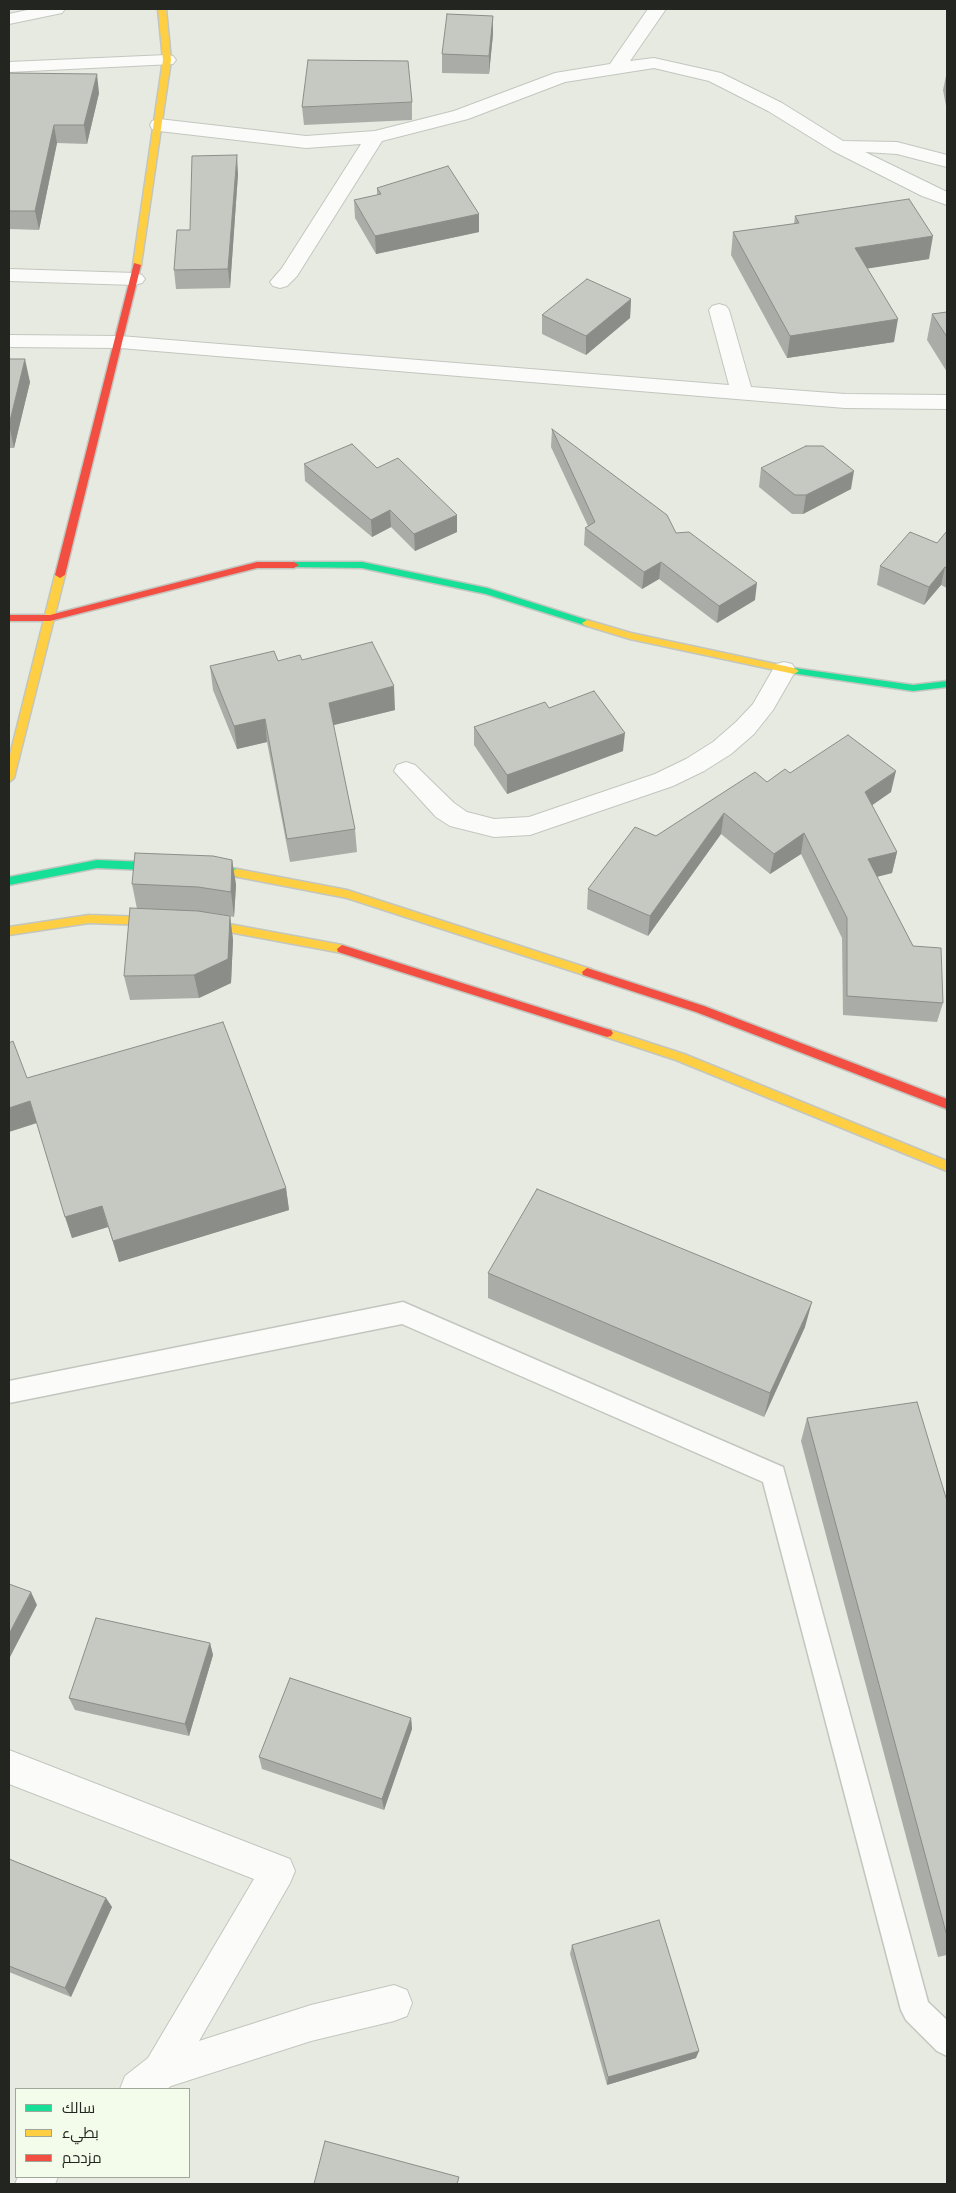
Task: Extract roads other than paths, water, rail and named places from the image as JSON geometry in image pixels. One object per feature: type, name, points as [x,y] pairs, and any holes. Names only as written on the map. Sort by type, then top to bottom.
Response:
[{"type":"main road","points":[[9,778],[120,342],[134,279],[159,125],[167,60],[162,9]]},
{"type":"main road","points":[[9,618],[50,618],[257,565],[362,565],[487,591],[630,636],[784,670],[912,688],[947,684]]},
{"type":"main road","points":[[9,881],[98,864],[217,869],[346,894],[700,1010],[947,1104]]},
{"type":"main road","points":[[9,931],[89,918],[202,923],[333,946],[680,1057],[947,1166]]},
{"type":"street","points":[[9,20],[56,9]]},
{"type":"street","points":[[616,69],[657,9]]},
{"type":"street","points":[[9,68],[167,60]]},
{"type":"street","points":[[159,125],[306,142],[375,137],[461,115],[561,77],[654,63],[715,76],[775,107],[840,147],[929,192],[947,199]]},
{"type":"street","points":[[280,282],[290,272],[375,137]]},
{"type":"street","points":[[840,147],[864,145],[897,148],[947,161]]},
{"type":"street","points":[[9,275],[134,279]]},
{"type":"street","points":[[719,310],[742,393]]},
{"type":"street","points":[[9,341],[120,342],[845,401],[947,402]]},
{"type":"street","points":[[406,771],[445,810],[459,819],[494,828],[530,826],[664,780],[722,748],[744,728],[770,697],[784,670]]},
{"type":"street","points":[[9,1767],[278,1870],[150,2080]]},
{"type":"street","points":[[150,2080],[312,2023],[394,2003]]},
{"type":"lane","points":[[9,1392],[403,1313],[774,1475],[916,2010],[947,2041]]}]
